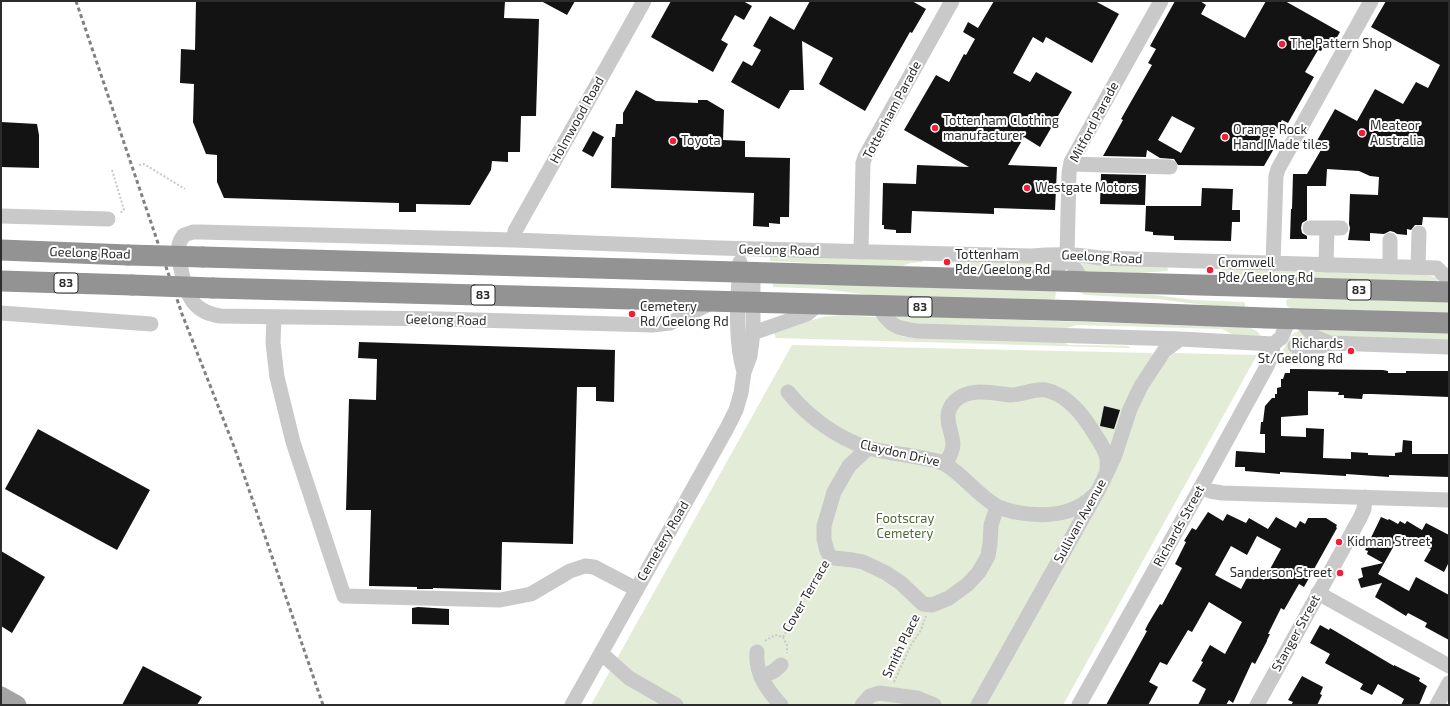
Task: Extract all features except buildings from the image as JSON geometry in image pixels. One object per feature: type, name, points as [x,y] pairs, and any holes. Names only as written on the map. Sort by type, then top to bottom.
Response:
[{"type":"highway","name":"Geelong Road","points":[[1,250],[128,255],[433,262],[1449,292]]},
{"type":"highway","name":"Geelong Road","points":[[1,281],[714,302],[1088,311],[1449,323]]},
{"type":"highway","points":[[1066,281],[1066,291],[1088,311]]},
{"type":"highway","points":[[1266,318],[1268,287]]},
{"type":"highway","points":[[1268,287],[1294,319]]},
{"type":"main road","points":[[1,696],[17,705]]},
{"type":"street","name":"Holmwood Road","points":[[514,240],[515,231],[644,1]]},
{"type":"street","name":"Tottenham Parade","points":[[861,252],[863,163],[865,157],[952,1]]},
{"type":"street","name":"Mitford Parade","points":[[1067,255],[1069,173],[1071,164],[1161,1]]},
{"type":"street","points":[[1273,264],[1276,176],[1278,169],[1371,1]]},
{"type":"street","points":[[1071,164],[1170,167]]},
{"type":"street","points":[[1,216],[108,219]]},
{"type":"street","points":[[1310,228],[1334,228],[1326,265]]},
{"type":"street","name":"Geelong Road","points":[[714,302],[670,323],[652,325],[440,319],[220,316],[211,315],[198,307],[192,301],[185,284],[179,260],[179,244],[184,235],[193,232],[200,232],[514,240],[741,249],[1031,256],[1048,254],[1083,255],[1100,258],[1438,268],[1449,280]]},
{"type":"street","points":[[1418,268],[1419,233]]},
{"type":"street","points":[[1390,240],[1390,267]]},
{"type":"street","points":[[607,243],[624,268]]},
{"type":"street","name":"Cemetery Road","points":[[741,249],[746,271],[740,358],[744,372]]},
{"type":"street","points":[[1066,281],[1067,255]]},
{"type":"street","points":[[1066,281],[1067,255]]},
{"type":"street","name":"Cemetery Road","points":[[572,705],[636,588],[727,428],[741,393],[744,372],[750,356],[753,333],[745,302]]},
{"type":"street","points":[[753,333],[807,314],[819,304]]},
{"type":"street","points":[[878,306],[885,317],[895,326],[903,329],[918,331],[1180,339],[1273,344]]},
{"type":"street","points":[[1,313],[151,324]]},
{"type":"street","points":[[274,317],[273,343],[277,377],[293,442],[344,596],[500,600],[531,594],[570,571],[585,566],[594,567],[636,588]]},
{"type":"street","points":[[1266,318],[1267,338],[1273,344]]},
{"type":"street","points":[[1294,319],[1315,337],[1331,343],[1449,347]]},
{"type":"street","name":"Richards Street","points":[[1079,705],[1202,486],[1272,355],[1273,344],[1281,338],[1294,319]]},
{"type":"street","name":"Sullivan Avenue","points":[[978,705],[1102,482],[1120,440],[1130,409],[1141,386],[1164,351],[1180,339]]},
{"type":"street","points":[[1295,346],[1322,346],[1331,343]]},
{"type":"street","points":[[945,464],[950,456],[953,446],[948,424],[948,415],[953,403],[959,397],[977,392],[994,392],[1014,395],[1041,390],[1062,397],[1083,417],[1106,455],[1107,464],[1102,482]]},
{"type":"street","name":"Claydon Drive","points":[[788,392],[800,406],[819,421],[844,437],[868,448],[938,461],[945,464],[997,507],[1040,515],[1066,512],[1082,504],[1093,496],[1102,482]]},
{"type":"street","points":[[868,448],[848,466],[834,492],[826,518],[824,533],[827,560],[836,559],[863,562],[896,579],[922,603],[929,606],[936,604],[949,598],[968,584],[981,570],[989,552],[991,525],[997,507]]},
{"type":"street","points":[[1202,486],[1210,491],[1222,493],[1449,500]]},
{"type":"street","name":"Stanger Street","points":[[1256,705],[1360,518],[1364,509],[1365,497]]},
{"type":"street","points":[[1318,593],[1449,666]]},
{"type":"street","points":[[757,652],[756,663],[761,677],[770,692],[781,705]]},
{"type":"street","points":[[601,653],[629,678],[676,705]]},
{"type":"street","points":[[761,677],[774,671],[781,665]]},
{"type":"street","points":[[1437,705],[1449,683]]},
{"type":"street","points":[[862,705],[866,699],[874,693],[918,698],[934,705]]},
{"type":"path","points":[[139,165],[144,164],[185,189]]},
{"type":"path","points":[[108,219],[124,210],[112,170]]},
{"type":"path","name":"Cover Terrace","points":[[783,636],[827,560]]},
{"type":"path","name":"Smith Place","points":[[887,694],[924,622],[929,606]]},
{"type":"path","points":[[757,652],[772,636],[783,636],[788,650],[786,658],[781,665]]},
{"type":"green space","points":[[770,256],[923,257],[923,262],[910,263],[901,267],[770,261]]},
{"type":"green space","points":[[948,258],[1055,260],[1051,266],[1043,271],[968,268],[949,262]]},
{"type":"green space","points":[[1167,264],[1168,271],[1140,273],[1084,271],[1081,265]]},
{"type":"green space","points":[[1222,267],[1427,275],[1438,278],[1438,283],[1235,277],[1222,272]]},
{"type":"green space","points":[[773,282],[1054,290],[1056,293],[1055,299],[1047,300],[877,296],[823,289],[773,287]]},
{"type":"green space","points":[[1078,291],[1140,293],[1192,300],[1243,302],[1245,303],[1245,307],[1212,306],[1158,299],[1085,295]]},
{"type":"green space","points":[[1287,299],[1449,302],[1449,313],[1290,308],[1287,306],[1286,302]]},
{"type":"green space","points":[[840,315],[875,317],[896,333],[904,337],[1063,342],[1069,345],[1129,346],[1130,348],[776,338],[773,331],[823,317]]},
{"type":"green space","points":[[895,316],[1249,327],[1257,331],[1262,337],[1237,337],[1222,329],[1077,325],[1063,329],[908,324]]},
{"type":"green space","points":[[1314,330],[1449,333],[1449,341],[1332,337]]},
{"type":"green space","points":[[1301,331],[1314,349],[1314,354],[1285,354],[1282,352],[1291,335]]},
{"type":"green space","name":"Footscray Cemetery","points":[[792,345],[1152,353],[1165,361],[1174,353],[1257,355],[1063,705],[591,705]]},
{"type":"railway","points":[[76,1],[182,314],[235,449],[323,705]]},
{"type":"place","name":"The Pattern Shop","points":[[1282,44]]},
{"type":"place","name":"Tottenham Clothing manufacturer","points":[[935,128]]},
{"type":"place","name":"Meateor Australia","points":[[1362,133]]},
{"type":"place","name":"Orange Rock Hand Made tiles","points":[[1225,137]]},
{"type":"place","name":"Toyota","points":[[673,141]]},
{"type":"place","name":"Westgate Motors","points":[[1027,188]]},
{"type":"place","name":"Tottenham Pde/Geelong Rd","points":[[947,262]]},
{"type":"place","name":"Cromwell Pde/Geelong Rd","points":[[1210,270]]},
{"type":"place","name":"Cemetery Rd/Geelong Rd","points":[[632,314]]},
{"type":"place","name":"Richards St/Geelong Rd","points":[[1351,351]]},
{"type":"place","name":"Kidman Street","points":[[1339,542]]},
{"type":"place","name":"Sanderson Street","points":[[1340,573]]}]
